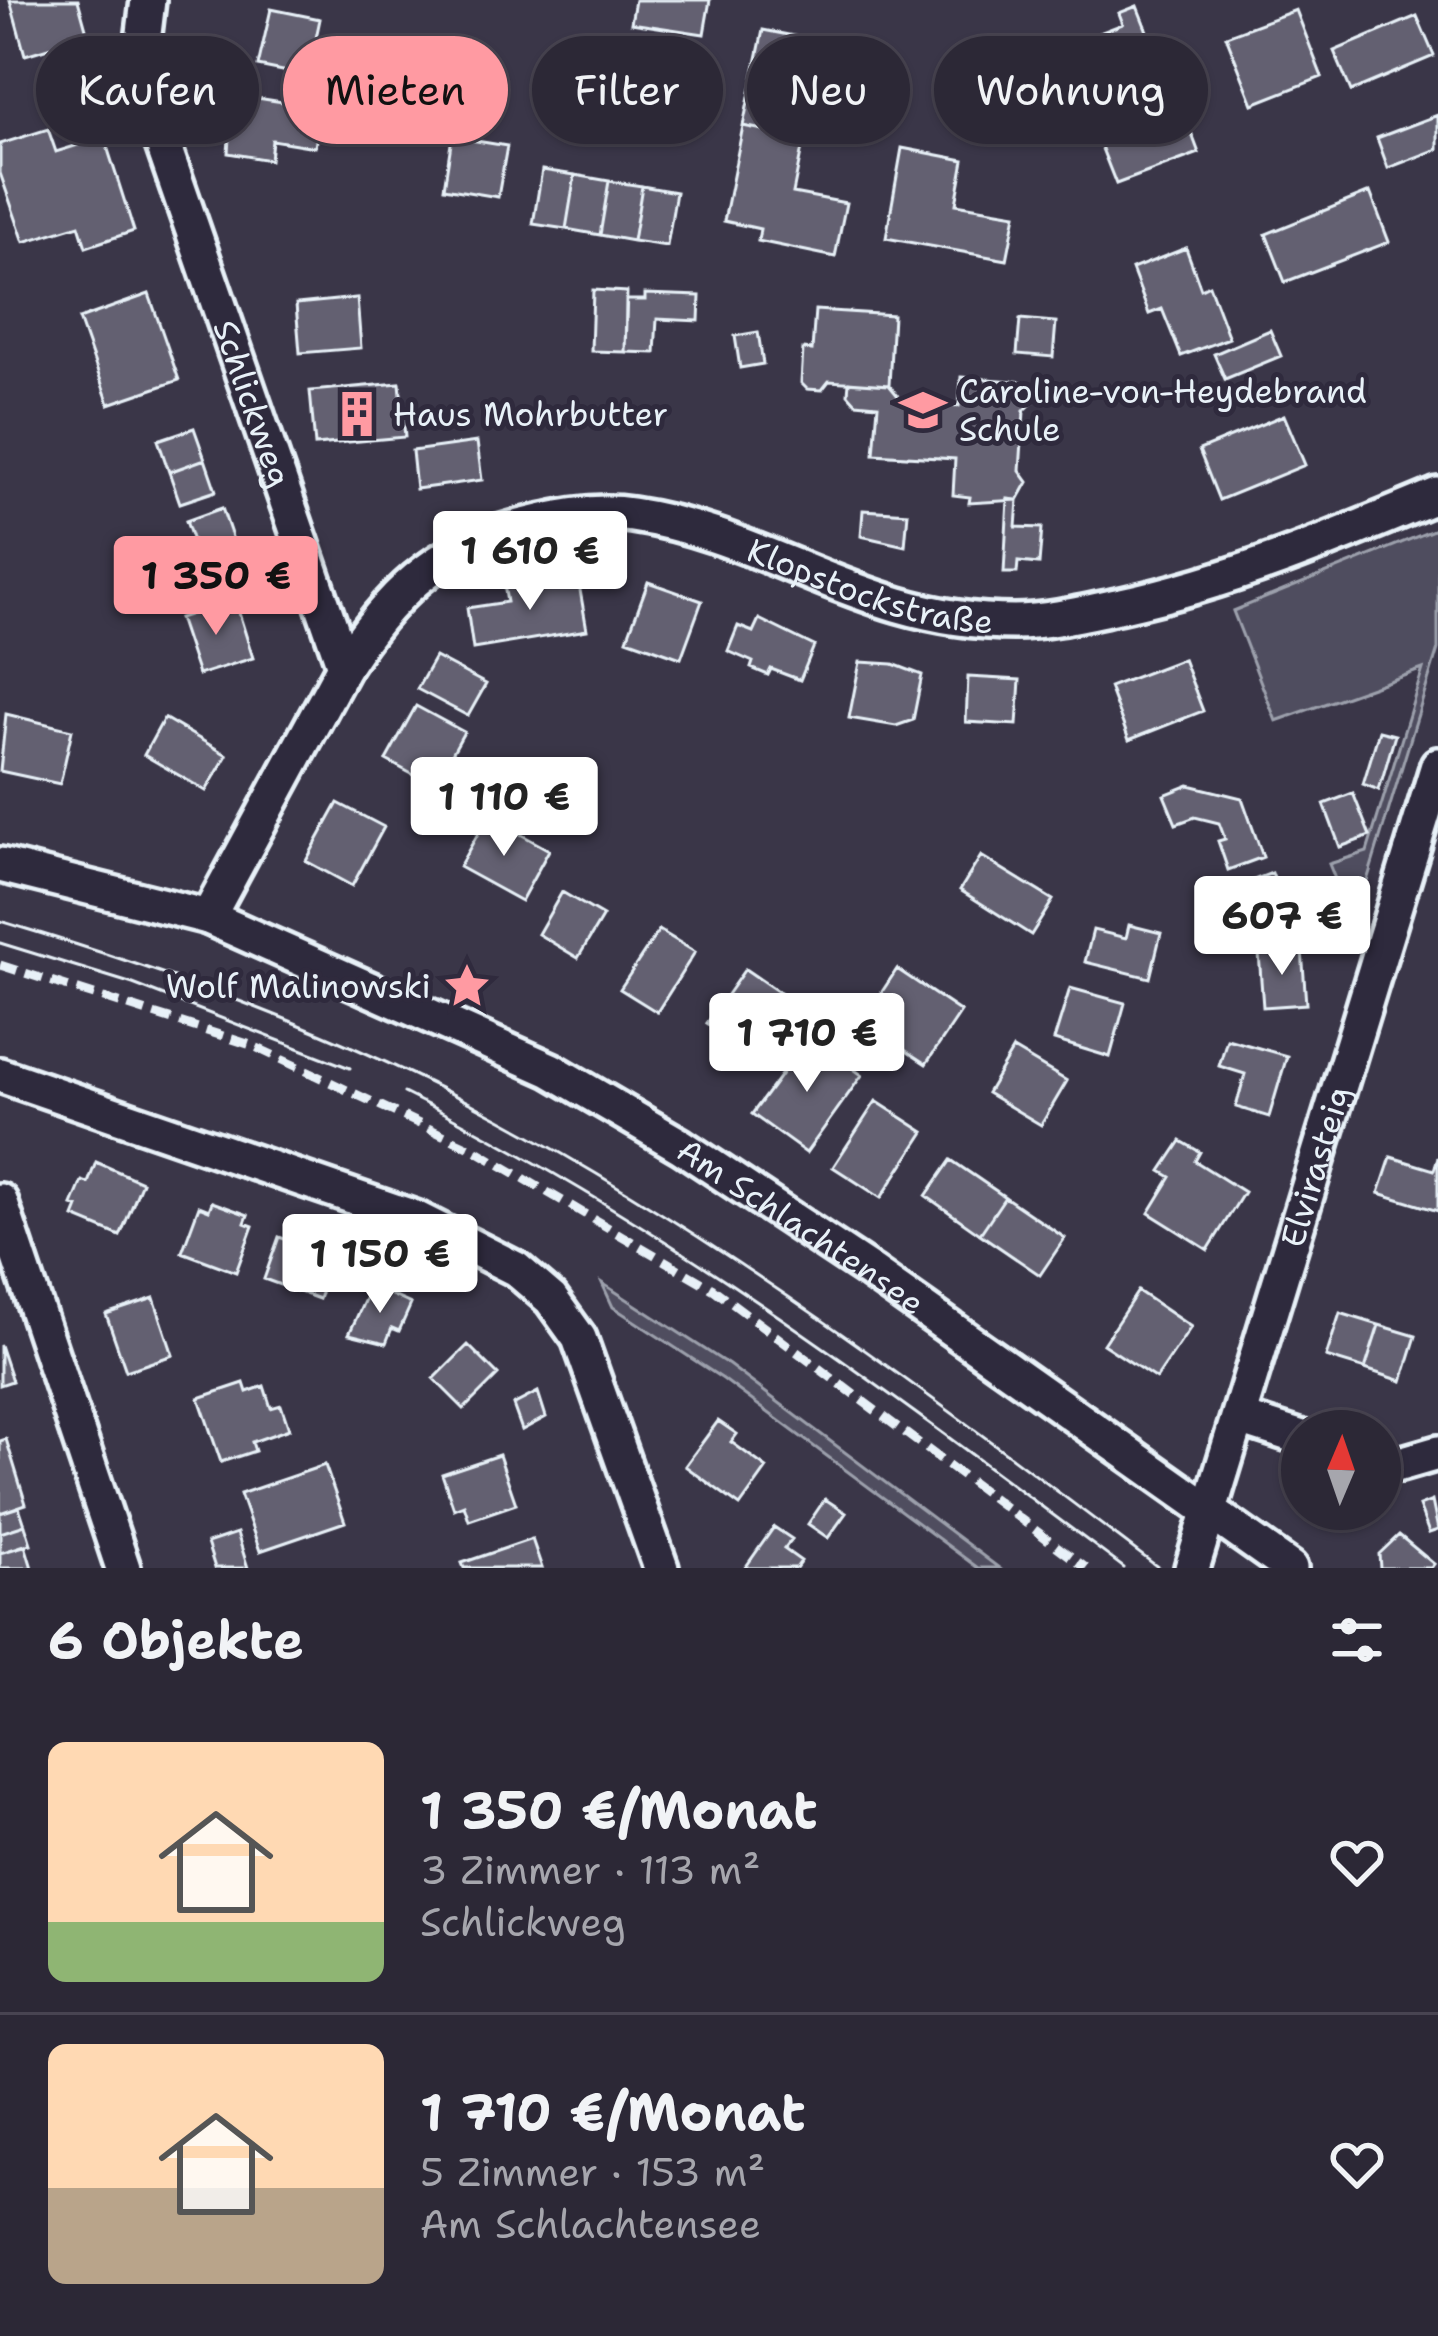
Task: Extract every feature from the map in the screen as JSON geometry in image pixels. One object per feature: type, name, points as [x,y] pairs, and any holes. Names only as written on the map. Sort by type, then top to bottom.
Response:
[{"type":"street","name":"Schlickweg","points":[[148,0],[140,75],[344,665]]},
{"type":"street","name":"Klopstockstraße","points":[[344,665],[379,612],[424,571],[493,534],[563,515],[630,514],[699,531],[859,596],[939,616],[1018,622],[1212,586],[1438,495]]},
{"type":"street","points":[[208,917],[344,665]]},
{"type":"street","name":"Elvirasteig","points":[[1192,1568],[1438,764]]},
{"type":"street","name":"Am Schlachtensee","points":[[0,865],[208,917],[493,1040],[644,1124],[872,1272],[1290,1568]]},
{"type":"street","points":[[0,1075],[415,1218],[516,1269],[551,1299],[580,1338],[661,1568]]},
{"type":"street","points":[[0,1201],[123,1568]]},
{"type":"street","points":[[1240,1418],[1281,1431]]},
{"type":"street","points":[[1401,1464],[1438,1454]]},
{"type":"shaded area","points":[[1438,528],[1438,649],[1363,894],[1341,894],[1329,864],[1367,852],[1423,669],[1276,721],[1233,611]]},
{"type":"shaded area","points":[[602,1283],[729,1365],[999,1568],[978,1568],[723,1379],[613,1307]]},
{"type":"building","points":[[10,0],[78,0],[88,36],[36,36],[36,52],[25,55]]},
{"type":"building","points":[[635,0],[710,0],[704,34],[631,23]]},
{"type":"building","points":[[1137,6],[1149,36],[1092,36],[1123,24],[1119,13]]},
{"type":"building","points":[[271,9],[320,19],[316,36],[283,36],[283,71],[259,66]]},
{"type":"building","points":[[1296,10],[1322,77],[1253,104],[1226,36]]},
{"type":"building","points":[[1417,16],[1434,56],[1351,91],[1334,51]]},
{"type":"building","points":[[763,30],[794,36],[762,36]]},
{"type":"building","points":[[259,98],[283,102],[283,142],[272,140],[270,160],[228,153],[229,144],[259,144]]},
{"type":"building","points":[[1438,115],[1438,149],[1388,168],[1377,138]]},
{"type":"building","points":[[743,126],[747,127],[747,144],[803,144],[793,193],[846,203],[835,257],[758,241],[760,229],[724,221]]},
{"type":"building","points":[[36,133],[36,144],[53,144],[56,152],[82,144],[106,144],[134,231],[86,247],[79,225],[24,242],[0,173],[0,144]]},
{"type":"building","points":[[451,144],[507,146],[498,197],[444,188]]},
{"type":"building","points":[[1100,144],[1196,144],[1199,153],[1116,184]]},
{"type":"building","points":[[902,148],[964,160],[956,204],[1016,214],[1007,260],[886,238]]},
{"type":"building","points":[[542,170],[575,175],[566,229],[533,224]]},
{"type":"building","points":[[575,175],[609,181],[600,235],[566,229]]},
{"type":"building","points":[[609,181],[642,186],[633,241],[600,235]]},
{"type":"building","points":[[642,186],[676,192],[667,246],[633,241]]},
{"type":"building","points":[[1370,192],[1389,242],[1285,282],[1266,234]]},
{"type":"building","points":[[1186,248],[1201,289],[1209,285],[1229,338],[1181,356],[1162,309],[1149,314],[1132,269]]},
{"type":"building","points":[[593,290],[627,292],[625,352],[591,351]]},
{"type":"building","points":[[149,294],[179,380],[109,404],[79,319]]},
{"type":"building","points":[[645,294],[700,296],[699,321],[657,319],[655,353],[625,352],[626,300],[645,300]]},
{"type":"building","points":[[357,298],[361,348],[300,353],[296,304]]},
{"type":"building","points":[[815,310],[893,315],[889,385],[829,381],[822,390],[807,389],[801,383],[803,349],[812,350]]},
{"type":"building","points":[[1020,319],[1056,322],[1053,357],[1017,354]]},
{"type":"building","points":[[1270,330],[1281,356],[1225,379],[1214,354]]},
{"type":"building","points":[[758,332],[763,364],[740,368],[735,336]]},
{"type":"building","points":[[961,377],[1026,382],[1033,402],[1024,411],[1020,471],[1028,482],[1018,500],[969,503],[970,497],[953,495],[955,459],[874,454],[878,405],[856,403],[848,394],[849,382],[889,385],[903,402],[959,406]]},
{"type":"building","name":"Haus Mohrbutter","points":[[400,383],[405,437],[315,445],[310,391]]},
{"type":"building","points":[[1284,415],[1305,465],[1219,500],[1199,450]]},
{"type":"building","points":[[194,428],[205,459],[169,472],[158,440]]},
{"type":"building","points":[[477,442],[482,480],[416,489],[412,451]]},
{"type":"building","points":[[205,459],[216,491],[180,503],[169,472]]},
{"type":"building","points":[[1008,499],[1018,500],[1016,527],[1042,528],[1039,564],[1018,562],[1017,573],[1004,573]]},
{"type":"building","points":[[222,508],[233,540],[197,553],[186,521]]},
{"type":"building","points":[[863,510],[908,513],[905,546],[861,536]]},
{"type":"building","points":[[233,540],[244,573],[208,585],[197,553]]},
{"type":"building","points":[[577,573],[587,630],[473,649],[467,608],[507,602],[504,585]]},
{"type":"building","points":[[648,582],[702,601],[681,658],[627,639]]},
{"type":"building","points":[[235,600],[253,658],[198,675],[179,618]]},
{"type":"building","points":[[759,619],[814,646],[800,680],[771,669],[768,675],[728,651],[738,626],[753,632]]},
{"type":"building","points":[[435,657],[486,684],[468,716],[417,689]]},
{"type":"building","points":[[1183,659],[1203,711],[1129,740],[1109,687]]},
{"type":"building","points":[[860,662],[893,664],[922,675],[913,720],[896,726],[849,718]]},
{"type":"building","points":[[968,677],[1020,680],[1017,725],[966,722]]},
{"type":"building","points":[[416,706],[464,732],[434,786],[386,760]]},
{"type":"building","points":[[6,714],[72,730],[60,784],[0,771]]},
{"type":"building","points":[[164,718],[227,755],[206,791],[144,755]]},
{"type":"building","points":[[1379,731],[1395,735],[1379,790],[1363,784]]},
{"type":"building","points":[[1189,785],[1242,798],[1263,857],[1228,870],[1218,841],[1225,839],[1219,823],[1195,817],[1176,824],[1164,795]]},
{"type":"building","points":[[1353,793],[1370,836],[1340,847],[1324,804]]},
{"type":"building","points":[[338,803],[384,827],[352,886],[306,861]]},
{"type":"building","points":[[488,816],[549,850],[521,901],[459,867]]},
{"type":"building","points":[[981,856],[1053,900],[1031,935],[960,890]]},
{"type":"building","points":[[1272,873],[1287,915],[1243,932],[1227,890]]},
{"type":"building","points":[[562,892],[603,916],[578,958],[538,934]]},
{"type":"building","points":[[1129,925],[1161,933],[1150,978],[1085,962],[1093,930],[1126,938]]},
{"type":"building","points":[[659,930],[695,952],[657,1012],[620,989]]},
{"type":"building","points":[[1302,950],[1306,1004],[1263,1007],[1259,953]]},
{"type":"building","points":[[745,969],[786,997],[749,1051],[707,1023]]},
{"type":"building","points":[[897,969],[961,1012],[926,1064],[862,1022]]},
{"type":"building","points":[[1070,988],[1125,1003],[1110,1057],[1054,1040]]},
{"type":"building","points":[[809,1037],[862,1075],[806,1153],[752,1114]]},
{"type":"building","points":[[1227,1039],[1287,1056],[1269,1117],[1236,1107],[1245,1074],[1219,1066]]},
{"type":"building","points":[[1013,1049],[1067,1081],[1041,1125],[987,1093]]},
{"type":"building","points":[[876,1101],[924,1132],[881,1198],[833,1167]]},
{"type":"building","points":[[1181,1141],[1200,1152],[1195,1161],[1244,1192],[1208,1250],[1149,1213],[1171,1177],[1161,1171]]},
{"type":"building","points":[[1391,1157],[1434,1170],[1438,1157],[1438,1211],[1379,1193]]},
{"type":"building","points":[[951,1160],[1005,1197],[980,1234],[926,1196]]},
{"type":"building","points":[[96,1162],[142,1182],[120,1236],[74,1217],[78,1207],[72,1205]]},
{"type":"building","points":[[1005,1197],[1065,1238],[1040,1275],[980,1234]]},
{"type":"building","points":[[212,1202],[248,1215],[245,1223],[253,1226],[236,1272],[182,1252],[199,1206],[209,1210]]},
{"type":"building","points":[[279,1237],[334,1256],[319,1299],[264,1279]]},
{"type":"building","points":[[371,1286],[411,1304],[399,1331],[392,1328],[386,1343],[349,1334]]},
{"type":"building","points":[[1138,1291],[1191,1327],[1156,1379],[1103,1344]]},
{"type":"building","points":[[154,1298],[173,1355],[126,1371],[106,1314]]},
{"type":"building","points":[[1340,1313],[1379,1325],[1365,1369],[1326,1357]]},
{"type":"building","points":[[1379,1325],[1416,1336],[1402,1381],[1365,1369]]},
{"type":"building","points":[[0,1345],[12,1381],[0,1385]]},
{"type":"building","points":[[468,1345],[498,1375],[464,1409],[434,1379]]},
{"type":"building","points":[[244,1383],[247,1392],[264,1386],[271,1408],[281,1405],[289,1429],[252,1442],[255,1451],[221,1462],[199,1398]]},
{"type":"building","points":[[538,1392],[546,1417],[522,1430],[513,1405]]},
{"type":"building","points":[[718,1421],[737,1434],[731,1442],[767,1468],[740,1506],[685,1466]]},
{"type":"building","points":[[6,1439],[26,1504],[0,1513],[0,1441]]},
{"type":"building","points":[[499,1455],[516,1504],[469,1520],[464,1505],[454,1509],[442,1474]]},
{"type":"building","points":[[325,1465],[345,1522],[260,1551],[240,1494]]},
{"type":"building","points":[[825,1499],[846,1513],[828,1538],[808,1524]]},
{"type":"building","points":[[1432,1501],[1438,1530],[1429,1533],[1419,1506]]},
{"type":"building","points":[[19,1507],[25,1525],[0,1533],[0,1513]]},
{"type":"building","points":[[25,1525],[31,1544],[0,1553],[0,1533]]},
{"type":"building","points":[[774,1527],[792,1539],[784,1549],[801,1561],[796,1568],[745,1568]]},
{"type":"building","points":[[237,1533],[248,1568],[215,1568],[207,1543]]},
{"type":"building","points":[[1399,1535],[1434,1564],[1431,1568],[1380,1568],[1379,1554]]},
{"type":"building","points":[[532,1539],[542,1568],[464,1568],[462,1563]]},
{"type":"building","points":[[25,1545],[32,1568],[0,1568],[0,1553]]},
{"type":"tram line","points":[[0,921],[254,1007],[378,1059],[498,1118],[670,1219],[837,1330],[1159,1568]]},
{"type":"tram line","points":[[0,943],[133,984],[350,1068]]},
{"type":"tram line","points":[[404,1093],[500,1143],[685,1254],[863,1375],[1124,1568]]},
{"type":"railway","points":[[0,965],[251,1045],[477,1151],[713,1289],[1086,1568]]},
{"type":"place","name":"Caroline-von-Heydebrand Schule","points":[[923,410]]},
{"type":"place","name":"Haus Mohrbutter","points":[[357,414]]},
{"type":"place","name":"Wolf Malinowski","points":[[467,986]]}]
